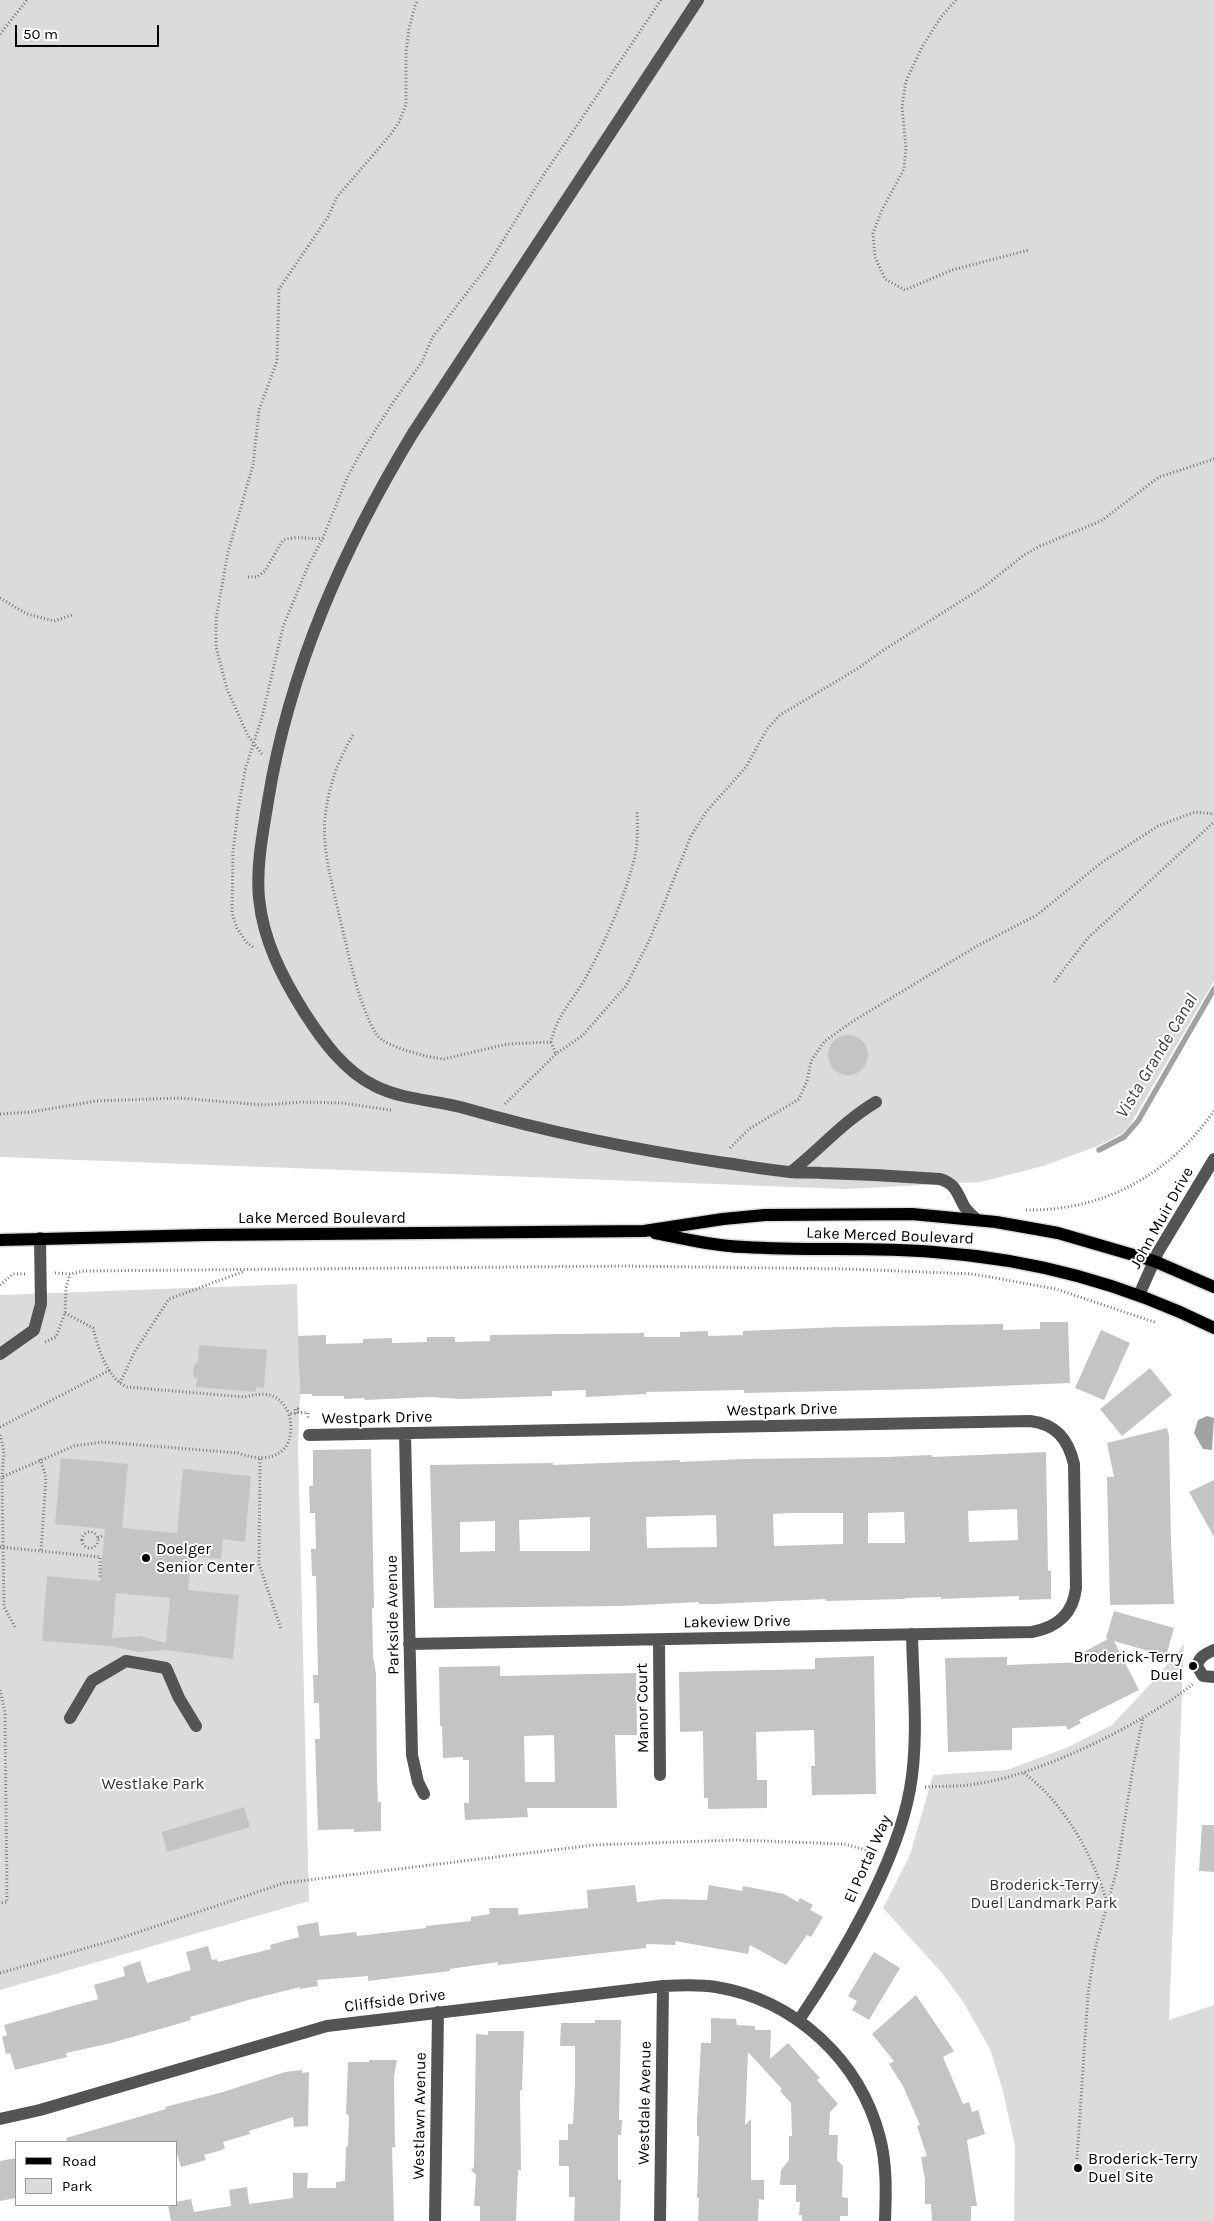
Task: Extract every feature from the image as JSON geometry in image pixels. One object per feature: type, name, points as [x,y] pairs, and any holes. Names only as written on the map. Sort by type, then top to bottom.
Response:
[{"type":"main road","name":"Lake Merced Boulevard","points":[[644,1232],[723,1219],[765,1215],[912,1214],[976,1219],[1058,1233],[1154,1261],[1214,1287]]},
{"type":"main road","name":"Lake Merced Boulevard","points":[[0,1240],[205,1234],[644,1232],[742,1247],[933,1252],[976,1256],[1058,1270],[1139,1295],[1214,1328]]},
{"type":"street","points":[[698,0],[413,433],[388,475],[333,585],[303,661],[284,723],[273,768],[260,850],[259,897],[264,926],[284,979],[319,1036],[335,1054],[374,1086],[399,1095],[457,1106],[602,1143],[664,1154],[791,1172],[940,1179],[956,1188],[964,1207],[976,1219]]},
{"type":"street","points":[[791,1172],[817,1151],[839,1128],[876,1102]]},
{"type":"street","name":"John Muir Drive","points":[[1139,1295],[1154,1261],[1214,1158]]},
{"type":"street","points":[[0,1354],[34,1330],[42,1304],[40,1238]]},
{"type":"street","name":"Westpark Drive","points":[[309,1435],[1041,1422],[1059,1432],[1067,1443],[1074,1464],[1076,1588],[1074,1600],[1063,1619]]},
{"type":"street","name":"Parkside Avenue","points":[[406,1433],[412,1755],[416,1775],[424,1794]]},
{"type":"street","name":"Lakeview Drive","points":[[410,1644],[1032,1632],[1049,1628],[1063,1619]]},
{"type":"street","name":"El Portal Way","points":[[799,2020],[848,1938],[889,1857],[905,1816],[910,1788],[914,1732],[912,1634]]},
{"type":"street","name":"Manor Court","points":[[659,1640],[660,1775]]},
{"type":"street","points":[[1208,1677],[1197,1666],[1199,1660],[1214,1650]]},
{"type":"street","points":[[70,1718],[92,1681],[126,1661],[166,1668],[179,1698],[196,1726]]},
{"type":"street","name":"Cliffside Drive","points":[[0,2119],[40,2110],[327,2026],[663,1986],[715,1986],[735,1991],[772,2005],[799,2020],[822,2038],[848,2069],[862,2091],[873,2114],[880,2138],[885,2165],[885,2221]]},
{"type":"street","name":"Westdale Avenue","points":[[660,2221],[663,1986]]},
{"type":"street","name":"Westlawn Avenue","points":[[435,2221],[438,2012]]},
{"type":"path","points":[[0,34],[27,0]]},
{"type":"path","points":[[273,768],[248,736],[226,689],[220,668],[216,647],[216,619],[228,552],[253,465],[259,410],[276,361],[279,289],[328,217],[337,197],[399,122],[406,105],[406,52],[414,6],[418,0]]},
{"type":"path","points":[[248,577],[257,577],[265,571],[284,540],[300,537],[323,538],[347,478],[360,454],[422,362],[432,338],[486,268],[539,182],[661,0]]},
{"type":"path","points":[[956,0],[922,47],[906,81],[902,106],[906,149],[904,169],[882,210],[874,233],[875,257],[884,278],[905,290],[961,267],[1029,250]]},
{"type":"path","points":[[485,1114],[504,1105],[556,1054],[583,1035],[626,986],[650,939],[691,836],[706,812],[746,767],[767,729],[780,715],[857,670],[882,651],[985,586],[1024,555],[1040,546],[1101,521],[1159,477],[1214,458]]},
{"type":"path","points":[[0,598],[28,614],[54,621],[72,615]]},
{"type":"path","points":[[353,735],[340,756],[330,788],[325,818],[325,840],[346,949],[361,996],[378,1036],[386,1043],[444,1059],[489,1047],[551,1042]]},
{"type":"path","points":[[556,1054],[551,1042],[554,1027],[586,978],[623,893],[638,837],[638,810]]},
{"type":"path","points":[[726,1163],[729,1148],[749,1129],[798,1100],[806,1081],[811,1061],[824,1042],[850,1023],[977,946],[1037,915],[1101,862],[1158,826],[1195,812],[1214,814]]},
{"type":"path","points":[[1054,982],[1088,938],[1214,822]]},
{"type":"path","points":[[0,1114],[31,1112],[96,1101],[179,1098],[264,1105],[301,1102],[341,1103],[393,1111]]},
{"type":"path","points":[[1020,1209],[1072,1206],[1099,1200],[1124,1191],[1147,1177],[1180,1150],[1214,1111]]},
{"type":"path","points":[[0,1284],[13,1274],[70,1274],[84,1270],[625,1266],[848,1269],[973,1274],[1056,1289],[1157,1322]]},
{"type":"path","points":[[119,1384],[135,1351],[169,1299],[248,1269]]},
{"type":"path","points":[[2,1477],[40,1459],[74,1446],[103,1442],[238,1453],[260,1459],[274,1456],[290,1440],[292,1426],[289,1414],[283,1401],[274,1396],[259,1393],[244,1396],[127,1387],[119,1384],[99,1354],[93,1328],[65,1313]]},
{"type":"path","points":[[0,1427],[110,1370]]},
{"type":"path","points":[[289,1414],[295,1414],[295,1409],[298,1409],[298,1412],[308,1413],[309,1435]]},
{"type":"path","points":[[0,1436],[4,1451],[1,1547],[4,1607],[15,1627]]},
{"type":"path","points":[[40,1459],[46,1477],[41,1551]]},
{"type":"path","points":[[260,1459],[259,1564],[281,1629]]},
{"type":"path","points":[[90,1556],[92,1548],[97,1545],[98,1538],[91,1531],[82,1536],[84,1546],[92,1548]]},
{"type":"path","points":[[98,1538],[104,1535]]},
{"type":"path","points":[[1,1547],[100,1557],[100,1577]]},
{"type":"path","points":[[910,1788],[976,1784],[1024,1773],[1082,1748],[1143,1718],[1208,1677]]},
{"type":"path","points":[[0,1690],[5,1712],[7,1902],[0,1903]]},
{"type":"path","points":[[1077,2159],[1088,1994],[1095,1949],[1117,1869],[1132,1767],[1143,1718]]},
{"type":"path","points":[[1024,1773],[1041,1786],[1071,1824],[1100,1880],[1107,1902]]},
{"type":"path","points":[[0,1973],[121,1938],[284,1883],[594,1845],[737,1840],[844,1844],[889,1857]]},
{"type":"green space","points":[[0,0],[1214,0],[1214,981],[1129,1127],[1121,1134],[1098,1146],[1043,1166],[981,1182],[846,1189],[0,1157]]},
{"type":"green space","name":"Westlake Park","points":[[297,1284],[300,1394],[298,1446],[309,1901],[0,1990],[0,1295]]},
{"type":"green space","name":"Broderick-Terry Duel Landmark Park","points":[[1184,1644],[1169,2020],[1214,2005],[1214,2221],[1014,2221],[1015,2146],[1003,2091],[990,2049],[964,2003],[942,1973],[883,1908],[910,1855],[933,1775],[1007,1770],[1066,1748],[1112,1725],[1155,1679]]},
{"type":"shaded area","points":[[1207,1416],[1214,1418],[1212,1450],[1203,1449],[1194,1433],[1198,1420]]},
{"type":"building","points":[[848,1035],[862,1041],[868,1055],[862,1069],[848,1075],[834,1069],[828,1055],[834,1041]]},
{"type":"building","points":[[1040,1322],[1068,1322],[1070,1383],[926,1389],[744,1393],[744,1390],[646,1392],[646,1394],[586,1397],[586,1390],[552,1391],[552,1396],[461,1399],[429,1397],[365,1400],[364,1398],[344,1399],[344,1396],[300,1394],[298,1336],[326,1335],[326,1344],[363,1343],[363,1339],[392,1338],[392,1343],[427,1342],[427,1337],[455,1337],[455,1342],[490,1341],[490,1335],[644,1333],[644,1337],[680,1337],[680,1332],[708,1331],[708,1336],[743,1335],[743,1331],[839,1327],[1003,1324],[1003,1330],[1040,1329]]},
{"type":"building","points":[[1101,1330],[1130,1343],[1104,1400],[1075,1388]]},
{"type":"building","points":[[199,1345],[267,1350],[264,1388],[256,1387],[256,1392],[196,1387],[197,1379],[193,1376],[194,1365],[198,1362]]},
{"type":"building","points":[[1150,1368],[1172,1395],[1122,1436],[1100,1409]]},
{"type":"building","points":[[1167,1428],[1169,1436],[1174,1604],[1110,1605],[1107,1477],[1114,1477],[1107,1443]]},
{"type":"building","points":[[371,1449],[373,1656],[376,1674],[377,1780],[378,1802],[381,1802],[381,1831],[354,1832],[354,1829],[318,1830],[315,1739],[320,1739],[319,1703],[314,1703],[313,1675],[318,1675],[316,1576],[312,1576],[311,1549],[316,1549],[315,1513],[310,1513],[309,1486],[313,1486],[313,1450]]},
{"type":"building","points":[[1046,1452],[1048,1571],[1051,1571],[1051,1599],[1019,1600],[1019,1596],[941,1599],[941,1597],[826,1601],[826,1599],[714,1604],[699,1604],[699,1602],[621,1606],[434,1608],[430,1465],[553,1463],[553,1465],[680,1460],[680,1462],[932,1455],[932,1457]],"holes":[[[1017,1509],[1018,1540],[969,1542],[968,1511]],[[904,1512],[905,1543],[868,1543],[868,1513]],[[843,1513],[843,1544],[774,1546],[773,1514]],[[716,1515],[717,1547],[647,1548],[646,1517]],[[590,1517],[590,1551],[520,1551],[519,1520]],[[495,1521],[495,1551],[460,1552],[460,1522]]]},
{"type":"building","name":"Doelger Senior Center","points":[[61,1458],[128,1464],[122,1528],[177,1533],[183,1469],[251,1476],[245,1542],[223,1539],[221,1559],[191,1556],[188,1590],[239,1595],[233,1659],[165,1650],[138,1652],[111,1646],[42,1641],[47,1576],[100,1581],[105,1529],[55,1524]],"holes":[[[116,1593],[170,1598],[166,1643],[140,1636],[112,1638]]]},
{"type":"building","points":[[1214,1480],[1214,1537],[1189,1492]]},
{"type":"building","points":[[1114,1611],[1174,1628],[1166,1656],[1114,1641],[1139,1690],[1079,1720],[1081,1723],[1068,1730],[1066,1726],[1012,1728],[1012,1750],[948,1752],[945,1658],[1007,1657],[1007,1665],[1084,1662],[1080,1654],[1108,1639],[1106,1638]]},
{"type":"building","points":[[874,1656],[876,1794],[812,1795],[811,1766],[815,1766],[814,1730],[756,1732],[757,1780],[767,1780],[767,1808],[708,1809],[708,1798],[704,1798],[703,1731],[680,1732],[679,1672],[815,1669],[815,1658]]},
{"type":"building","points":[[500,1666],[500,1676],[636,1673],[637,1735],[615,1735],[617,1808],[527,1808],[528,1817],[465,1820],[464,1803],[469,1803],[469,1760],[463,1760],[463,1757],[443,1758],[442,1726],[440,1726],[439,1667]],"holes":[[[554,1735],[555,1782],[525,1782],[524,1736]]]},
{"type":"building","points":[[244,1807],[250,1827],[167,1852],[162,1832]]},
{"type":"building","points":[[1202,1825],[1214,1825],[1214,1872],[1199,1871]]},
{"type":"building","points":[[635,1885],[637,1902],[664,1899],[707,1900],[709,1885],[742,1891],[743,1886],[784,1894],[798,1902],[800,1898],[813,1905],[810,1910],[823,1917],[811,1937],[807,1935],[786,1965],[750,1945],[748,1954],[675,1941],[676,1945],[646,1944],[646,1948],[498,1965],[498,1962],[450,1969],[450,1971],[368,1981],[368,1976],[317,1980],[318,1986],[300,1989],[300,1987],[252,1999],[190,2017],[191,2020],[111,2043],[66,2053],[67,2057],[15,2070],[10,2053],[6,2054],[2,2037],[7,2035],[4,2025],[98,1999],[94,1985],[125,1976],[123,1967],[140,1961],[147,1983],[191,1970],[186,1952],[208,1946],[212,1960],[217,1959],[218,1962],[271,1949],[270,1945],[299,1937],[297,1926],[318,1922],[320,1936],[356,1932],[357,1936],[426,1928],[426,1926],[471,1921],[471,1917],[490,1914],[489,1908],[518,1908],[518,1915],[588,1908],[587,1890]]},
{"type":"building","points":[[874,1952],[900,1968],[869,2020],[852,2010],[857,2001],[848,1996]]},
{"type":"building","points":[[916,1995],[954,2051],[943,2057],[963,2104],[969,2102],[972,2112],[978,2110],[985,2134],[967,2140],[977,2206],[971,2206],[971,2221],[932,2221],[931,2204],[925,2204],[925,2180],[921,2157],[927,2156],[917,2126],[920,2125],[903,2086],[889,2064],[894,2061],[872,2034]]},
{"type":"building","points":[[711,2018],[736,2019],[737,2025],[755,2026],[755,2030],[771,2030],[770,2059],[788,2043],[820,2078],[817,2080],[838,2104],[830,2112],[829,2135],[838,2135],[837,2160],[843,2166],[842,2197],[848,2198],[848,2216],[840,2216],[840,2221],[802,2221],[802,2215],[799,2215],[800,2202],[796,2202],[796,2185],[780,2185],[781,2170],[789,2160],[789,2136],[792,2136],[791,2103],[780,2091],[782,2089],[748,2052],[745,2125],[751,2119],[751,2180],[764,2180],[764,2200],[759,2199],[758,2221],[698,2221],[699,2136],[697,2136],[697,2120],[701,2043],[711,2043]]},
{"type":"building","points":[[595,2020],[621,2020],[619,2120],[622,2120],[621,2135],[618,2135],[618,2180],[621,2180],[620,2221],[574,2221],[575,2197],[569,2197],[569,2166],[559,2166],[559,2140],[568,2140],[568,2124],[573,2124],[575,2084],[575,2046],[560,2046],[561,2023],[595,2023]]},
{"type":"building","points":[[488,2031],[524,2031],[522,2090],[520,2090],[521,2170],[518,2170],[516,2221],[480,2221],[480,2206],[474,2206],[476,2175],[471,2170],[474,2167],[476,2034],[488,2035]]},
{"type":"building","points":[[369,2060],[397,2060],[394,2077],[395,2147],[392,2147],[394,2221],[171,2221],[168,2206],[178,2206],[178,2202],[191,2199],[194,2212],[231,2206],[229,2190],[247,2187],[249,2204],[293,2198],[293,2173],[308,2173],[307,2188],[336,2188],[336,2182],[345,2181],[349,2116],[346,2113],[348,2062],[369,2062]]},
{"type":"building","points":[[302,2070],[302,2073],[309,2072],[308,2126],[294,2127],[293,2117],[249,2131],[250,2134],[223,2142],[225,2148],[204,2155],[206,2160],[181,2167],[178,2157],[178,2141],[67,2141],[66,2138],[285,2072]]},
{"type":"building","points":[[15,2158],[15,2198],[0,2201],[0,2161]]},
{"type":"waterway","name":"Vista Grande Canal","points":[[1099,1150],[1124,1137],[1138,1121],[1214,989]]},
{"type":"place","name":"Doelger Senior Center","points":[[146,1558]]},
{"type":"place","name":"Broderick-Terry Duel","points":[[1193,1666]]},
{"type":"place","name":"Broderick-Terry Duel Site","points":[[1078,2168]]}]
